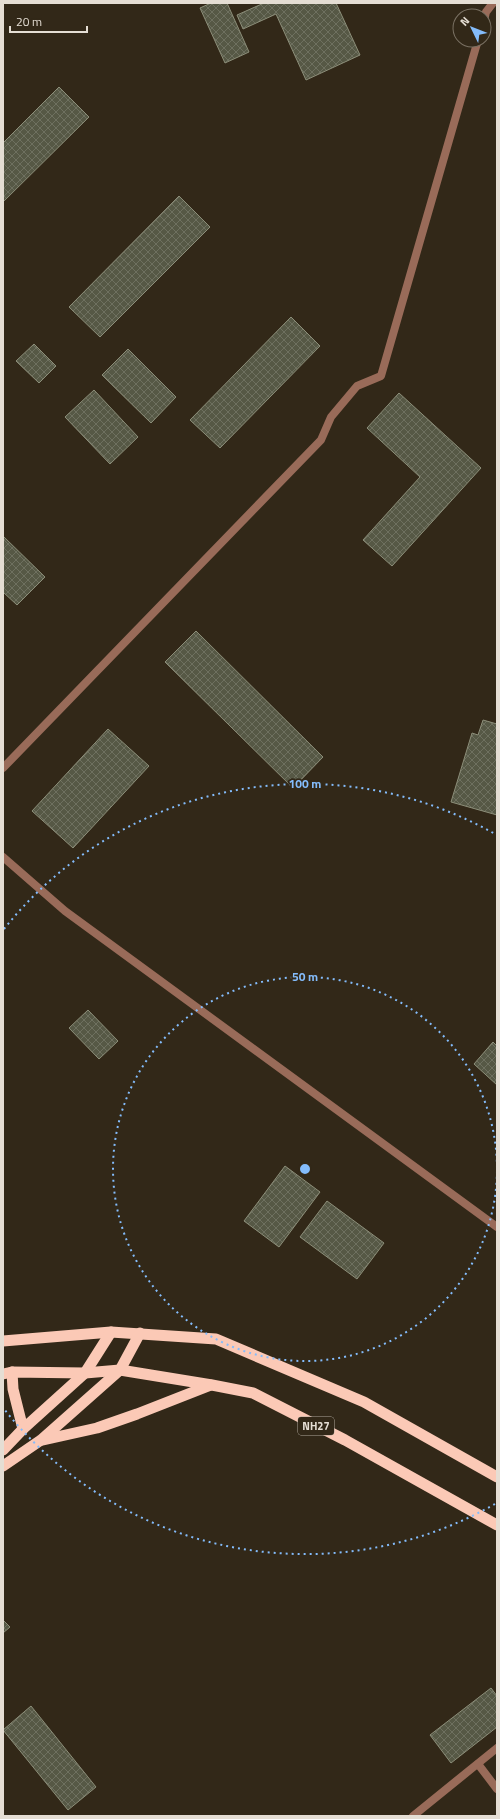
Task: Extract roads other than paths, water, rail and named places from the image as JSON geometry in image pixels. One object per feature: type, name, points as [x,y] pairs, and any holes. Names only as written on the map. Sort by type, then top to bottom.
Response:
[{"type":"highway","points":[[3,1450],[23,1429],[85,1373],[111,1332]]},
{"type":"highway","points":[[3,1341],[111,1332],[216,1339],[364,1402],[497,1477]]},
{"type":"highway","points":[[3,1466],[40,1440],[120,1370],[140,1334]]},
{"type":"highway","name":"NH27","points":[[8,1373],[85,1373],[120,1370],[212,1385],[253,1394],[344,1440],[497,1525]]},
{"type":"highway","points":[[8,1373],[23,1429]]},
{"type":"highway","points":[[40,1440],[97,1428],[212,1385]]},
{"type":"street","points":[[3,768],[321,440],[331,417],[357,386],[381,376],[476,48]]},
{"type":"street","points":[[3,857],[65,911],[497,1227]]},
{"type":"street","points":[[413,1816],[497,1748]]},
{"type":"street","points":[[478,1764],[497,1789]]}]
